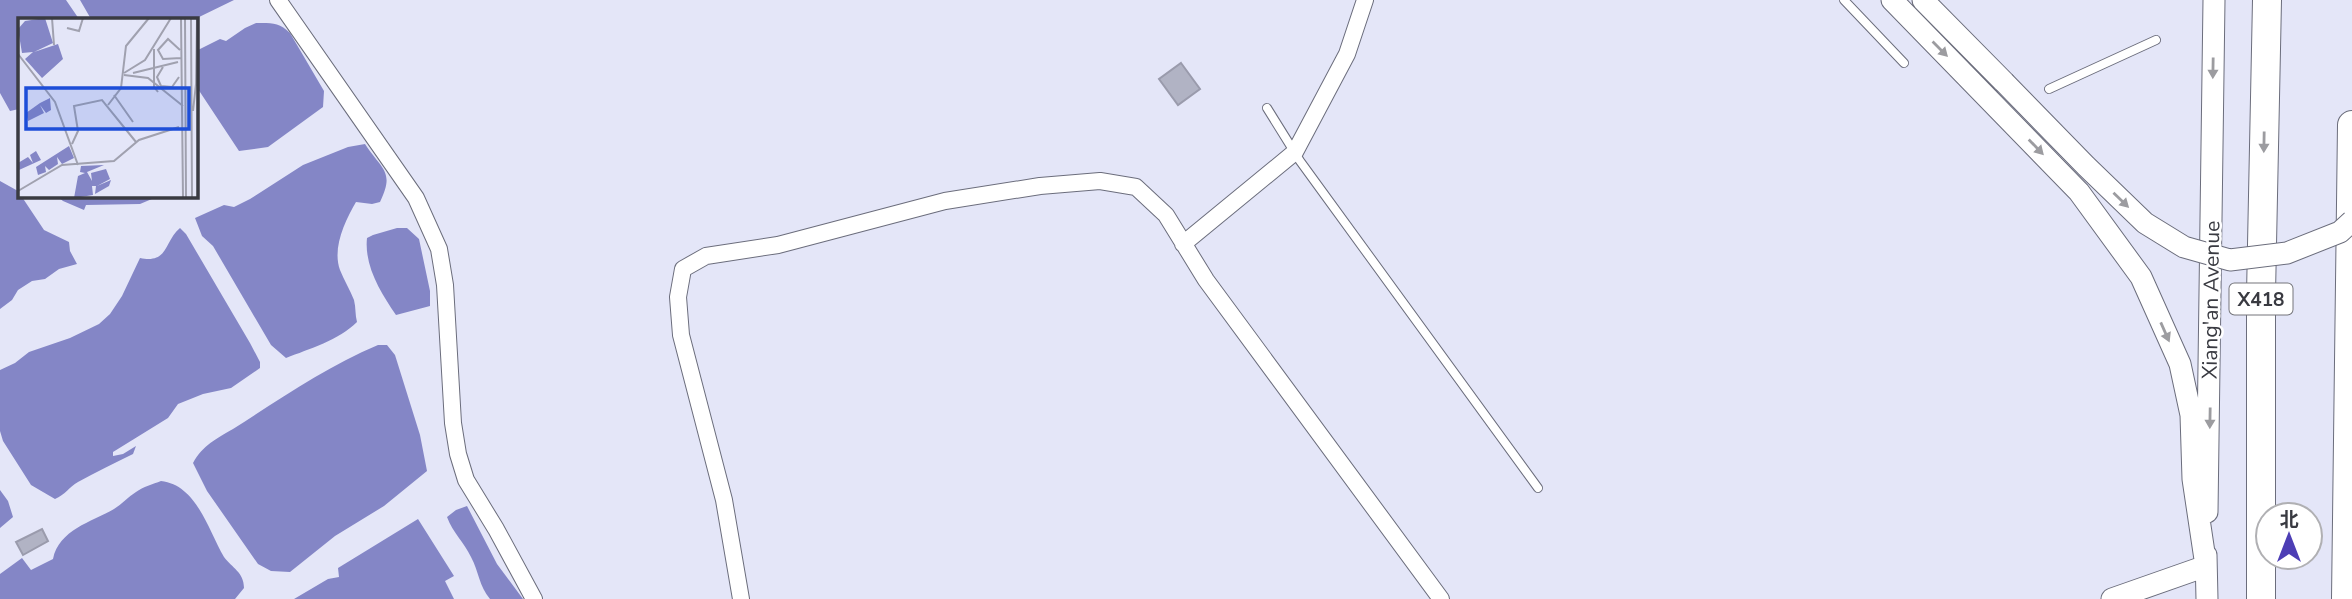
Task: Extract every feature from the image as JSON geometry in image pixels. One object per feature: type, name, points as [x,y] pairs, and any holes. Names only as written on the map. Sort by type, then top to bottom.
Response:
[{"type":"highway","name":"X418","points":[[2261,599],[2261,293],[2267,0]]},
{"type":"highway","points":[[2346,599],[2352,125]]},
{"type":"main road","points":[[1892,0],[2079,192],[2141,276],[2180,364],[2191,415],[2193,479],[2206,566],[2112,599]]},
{"type":"main road","points":[[1923,0],[2145,223],[2184,247],[2230,260],[2287,253],[2340,232],[2352,221]]},
{"type":"main road","name":"Xiang'an Avenue","points":[[2207,599],[2214,0]]},
{"type":"street","points":[[278,0],[415,198],[439,249],[445,285],[453,423],[462,467],[466,480],[534,599]]},
{"type":"street","points":[[1183,244],[1295,152],[1348,54],[1365,0]]},
{"type":"street","points":[[741,599],[724,500],[681,335],[678,297],[683,269],[706,256],[778,245],[945,201],[1040,186],[1100,181],[1136,187],[1166,215],[1213,290],[1441,599]]},
{"type":"lane","points":[[1844,0],[1904,64]]},
{"type":"lane","points":[[2049,89],[2155,40]]},
{"type":"lane","points":[[1266,108],[1300,161],[1538,488]]},
{"type":"water","points":[[0,0],[66,0],[78,18],[18,18],[18,109],[10,111],[0,93]]},
{"type":"water","points":[[80,0],[234,0],[197,18],[90,18]]},
{"type":"water","points":[[256,23],[270,23],[286,29],[324,91],[323,107],[268,147],[239,151],[198,89],[198,50],[220,39],[226,41]]},
{"type":"water","points":[[365,144],[384,171],[386,184],[380,202],[356,202],[344,226],[339,244],[338,262],[354,300],[357,322],[333,339],[286,358],[271,345],[213,246],[202,236],[195,218],[224,205],[234,207],[303,165],[348,147]]},
{"type":"water","points":[[0,181],[18,191],[18,198],[23,198],[44,230],[69,242],[70,251],[77,264],[59,269],[45,279],[32,281],[18,290],[12,300],[0,309]]},
{"type":"water","points":[[59,198],[154,198],[140,204],[86,205],[84,210]]},
{"type":"water","points":[[180,228],[250,343],[260,362],[260,368],[231,388],[203,394],[178,404],[168,418],[113,452],[113,456],[123,454],[136,446],[133,454],[78,482],[55,499],[31,485],[3,441],[0,431],[0,370],[29,352],[70,338],[99,324],[110,314],[122,296],[140,258],[156,258],[161,255]]},
{"type":"water","points":[[397,228],[407,228],[419,239],[430,291],[430,306],[396,315],[371,269],[367,238]]},
{"type":"water","points":[[378,345],[387,345],[395,355],[420,435],[427,471],[384,506],[335,536],[290,572],[271,571],[258,564],[207,491],[193,463],[216,439],[322,373]]},
{"type":"water","points":[[161,481],[184,491],[200,510],[224,557],[242,578],[244,588],[235,599],[0,599],[0,574],[22,558],[31,570],[53,559],[62,541],[77,528],[114,509],[139,490]]},
{"type":"water","points":[[0,490],[8,501],[13,517],[0,528]]},
{"type":"water","points":[[467,506],[497,564],[523,599],[490,599],[486,594],[471,557],[447,517]]},
{"type":"water","points":[[418,519],[454,576],[445,581],[454,599],[294,599],[328,579],[339,577],[338,568]]},
{"type":"building","points":[[1181,63],[1200,89],[1178,105],[1159,79]]},
{"type":"building","points":[[42,529],[48,541],[23,555],[16,542]]}]
